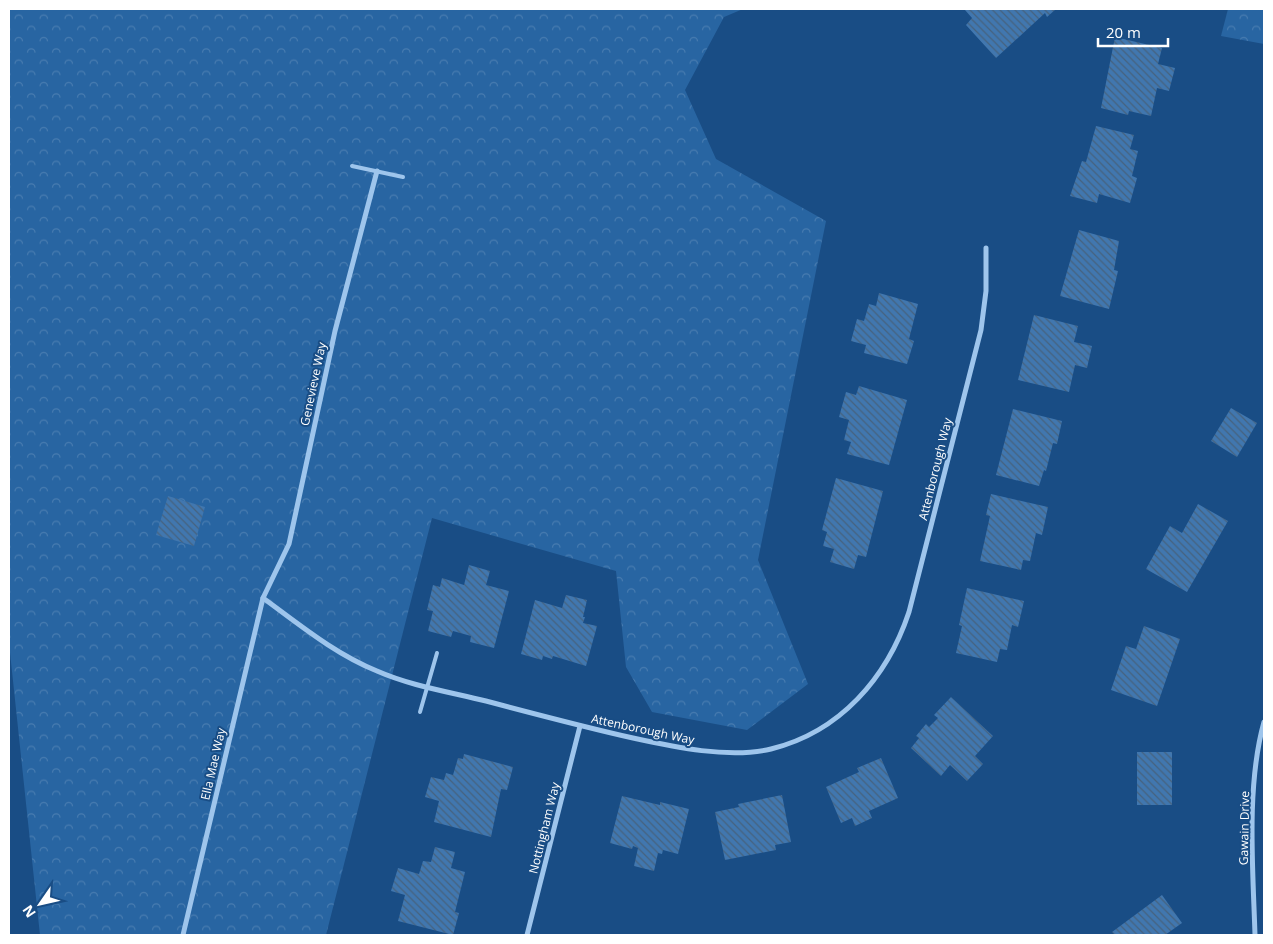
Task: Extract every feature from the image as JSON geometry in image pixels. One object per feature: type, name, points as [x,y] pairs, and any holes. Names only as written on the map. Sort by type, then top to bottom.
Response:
[{"type":"street","name":"Genevieve Way","points":[[263,598],[289,544],[335,331],[377,171]]},
{"type":"street","name":"Attenborough Way","points":[[263,598],[336,652],[378,672],[580,726],[685,749],[724,752],[769,750],[805,738],[835,720],[859,699],[881,672],[900,640],[909,612],[981,330],[986,291],[986,248]]},
{"type":"street","name":"Ella Mae Way","points":[[183,935],[263,598]]},
{"type":"street","name":"Gawain Drive","points":[[1255,935],[1252,858],[1255,788],[1264,722]]},
{"type":"street","name":"Nottingham Way","points":[[527,935],[580,726]]},
{"type":"lane","points":[[352,166],[403,177]]},
{"type":"lane","points":[[420,712],[437,653]]},
{"type":"green space","points":[[9,9],[743,9],[724,17],[685,90],[716,159],[826,221],[758,560],[808,684],[747,730],[652,712],[626,667],[616,571],[432,518],[326,935],[40,935],[9,643]]},
{"type":"green space","points":[[1228,9],[1264,9],[1264,44],[1221,36]]},
{"type":"building","points":[[1056,9],[1047,17],[1045,13],[996,58],[966,25],[972,18],[965,10]]},
{"type":"building","points":[[1115,37],[1162,48],[1158,64],[1175,68],[1169,91],[1157,88],[1151,116],[1129,111],[1128,115],[1101,108]]},
{"type":"building","points":[[1096,126],[1134,135],[1130,149],[1138,151],[1132,176],[1137,178],[1130,203],[1099,194],[1097,203],[1070,196],[1082,161],[1086,162]]},
{"type":"building","points":[[1079,230],[1119,241],[1114,270],[1118,271],[1109,309],[1060,296]]},
{"type":"building","points":[[879,293],[918,304],[909,339],[914,341],[907,364],[864,353],[866,345],[851,341],[857,319],[864,321],[869,304],[876,306]]},
{"type":"building","points":[[1034,315],[1078,326],[1074,342],[1092,346],[1087,368],[1075,365],[1069,392],[1018,380]]},
{"type":"building","points":[[859,386],[907,400],[889,465],[847,454],[851,442],[844,440],[849,420],[839,417],[846,392],[856,395]]},
{"type":"building","points":[[1231,408],[1257,423],[1237,457],[1211,441]]},
{"type":"building","points":[[1013,409],[1062,421],[1057,444],[1053,443],[1046,471],[1044,470],[1039,486],[996,475]]},
{"type":"building","points":[[836,478],[883,491],[866,557],[858,555],[854,569],[830,562],[834,549],[823,546],[827,532],[822,530]]},
{"type":"building","points":[[991,494],[1048,507],[1042,535],[1036,533],[1030,561],[1023,560],[1021,570],[980,561],[990,516],[986,515]]},
{"type":"building","points":[[168,496],[205,507],[194,546],[156,535]]},
{"type":"building","points":[[1198,504],[1228,521],[1187,592],[1146,569],[1170,526],[1182,533]]},
{"type":"building","points":[[469,565],[490,571],[486,585],[509,591],[494,648],[470,642],[471,636],[453,631],[451,637],[428,631],[433,611],[427,610],[433,585],[440,587],[442,578],[464,585]]},
{"type":"building","points":[[967,588],[1024,601],[1018,627],[1012,625],[1007,650],[1000,649],[997,662],[956,653],[962,626],[959,625]]},
{"type":"building","points":[[566,595],[587,600],[583,623],[597,626],[586,666],[553,656],[552,659],[543,656],[542,660],[521,654],[535,600],[562,608]]},
{"type":"building","points":[[1144,626],[1180,639],[1157,706],[1111,690],[1126,646],[1136,649]]},
{"type":"building","points":[[951,697],[993,736],[975,756],[983,764],[967,781],[950,765],[941,776],[911,748],[919,738],[916,736],[926,724],[929,727],[938,718],[934,715]]},
{"type":"building","points":[[1137,752],[1172,752],[1172,805],[1137,805]]},
{"type":"building","points":[[464,754],[513,767],[507,790],[501,789],[491,837],[434,822],[439,801],[425,797],[431,777],[444,780],[446,773],[453,775],[458,758],[463,759]]},
{"type":"building","points":[[881,758],[898,798],[869,811],[872,818],[855,826],[852,818],[841,823],[826,787],[859,772],[857,768]]},
{"type":"building","points":[[782,795],[791,842],[775,845],[776,850],[725,860],[715,812],[739,807],[738,804]]},
{"type":"building","points":[[622,796],[660,805],[660,802],[689,809],[678,854],[663,850],[662,854],[658,853],[654,871],[634,866],[638,848],[633,846],[632,849],[610,843]]},
{"type":"building","points":[[435,847],[455,852],[451,868],[465,872],[455,912],[459,913],[453,935],[398,921],[405,895],[391,891],[398,868],[419,874],[423,861],[431,862]]},
{"type":"building","points":[[1162,895],[1182,923],[1165,935],[1115,935],[1112,932]]}]
